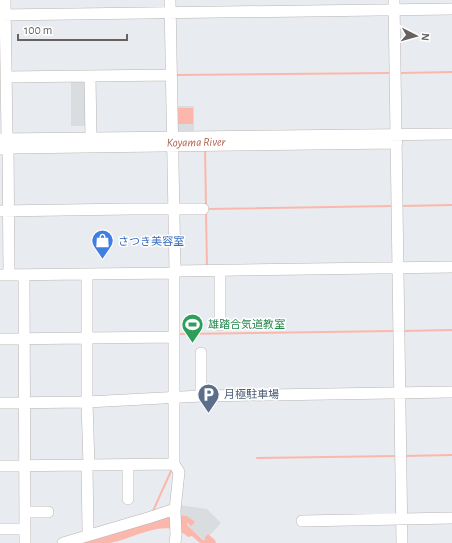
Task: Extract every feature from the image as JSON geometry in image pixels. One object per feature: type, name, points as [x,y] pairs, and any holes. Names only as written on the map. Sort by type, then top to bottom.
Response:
[{"type":"street","points":[[5,0],[3,15],[7,136],[5,144],[4,275],[452,267]]},
{"type":"street","points":[[170,0],[174,210],[174,464],[179,472],[175,513],[176,539]]},
{"type":"street","points":[[3,15],[170,13],[394,5],[452,9]]},
{"type":"street","points":[[394,5],[402,543]]},
{"type":"street","points":[[6,77],[171,75]]},
{"type":"street","points":[[90,76],[91,139]]},
{"type":"street","points":[[5,144],[11,148],[143,143],[397,139],[452,134]]},
{"type":"street","points":[[5,144],[91,139],[143,143]]},
{"type":"street","points":[[4,211],[203,209]]},
{"type":"street","points":[[220,271],[220,324]]},
{"type":"street","points":[[87,274],[89,535]]},
{"type":"street","points":[[24,275],[25,543]]},
{"type":"street","points":[[0,339],[174,337]]},
{"type":"street","points":[[201,353],[201,396]]},
{"type":"street","points":[[0,403],[87,402],[201,396],[452,392]]},
{"type":"street","points":[[0,466],[174,464]]},
{"type":"street","points":[[128,465],[128,499]]},
{"type":"street","points":[[63,543],[172,510],[175,513]]},
{"type":"street","points":[[25,512],[48,512]]},
{"type":"street","points":[[302,521],[452,518]]},
{"type":"street","points":[[0,529],[25,529]]},
{"type":"shaded area","points":[[71,79],[86,79],[89,126],[71,126]]},
{"type":"shaded area","points":[[175,106],[194,106],[194,133],[175,133]]},
{"type":"shaded area","points":[[177,108],[193,108],[193,124],[177,124]]},
{"type":"shaded area","points":[[179,505],[207,509],[221,523],[210,535],[208,534],[205,537],[204,540],[187,525],[188,523],[192,525],[187,516],[180,515]]},
{"type":"shaded area","points":[[180,515],[187,516],[195,522],[191,526],[188,523],[187,525],[203,540],[205,540],[205,537],[208,534],[215,540],[216,543],[200,543],[192,536],[188,537],[179,531],[160,529],[110,543],[79,543],[156,520]]},
{"type":"waterway","points":[[400,73],[452,72]]},
{"type":"waterway","points":[[175,75],[391,73]]},
{"type":"waterway","name":"Koyama River","points":[[205,148],[206,206]]},
{"type":"waterway","points":[[401,206],[452,205]]},
{"type":"waterway","points":[[207,209],[393,206]]},
{"type":"waterway","points":[[206,212],[207,266]]},
{"type":"waterway","points":[[403,331],[452,330]]},
{"type":"waterway","points":[[179,334],[394,331]]},
{"type":"waterway","points":[[405,456],[452,455]]},
{"type":"waterway","points":[[257,458],[396,456]]},
{"type":"waterway","points":[[153,511],[171,471]]},
{"type":"place","name":"さつき美容室","points":[[103,260]]},
{"type":"place","name":"雄踏合気道教室","points":[[193,344]]},
{"type":"place","name":"月極駐車場","points":[[209,414]]}]
